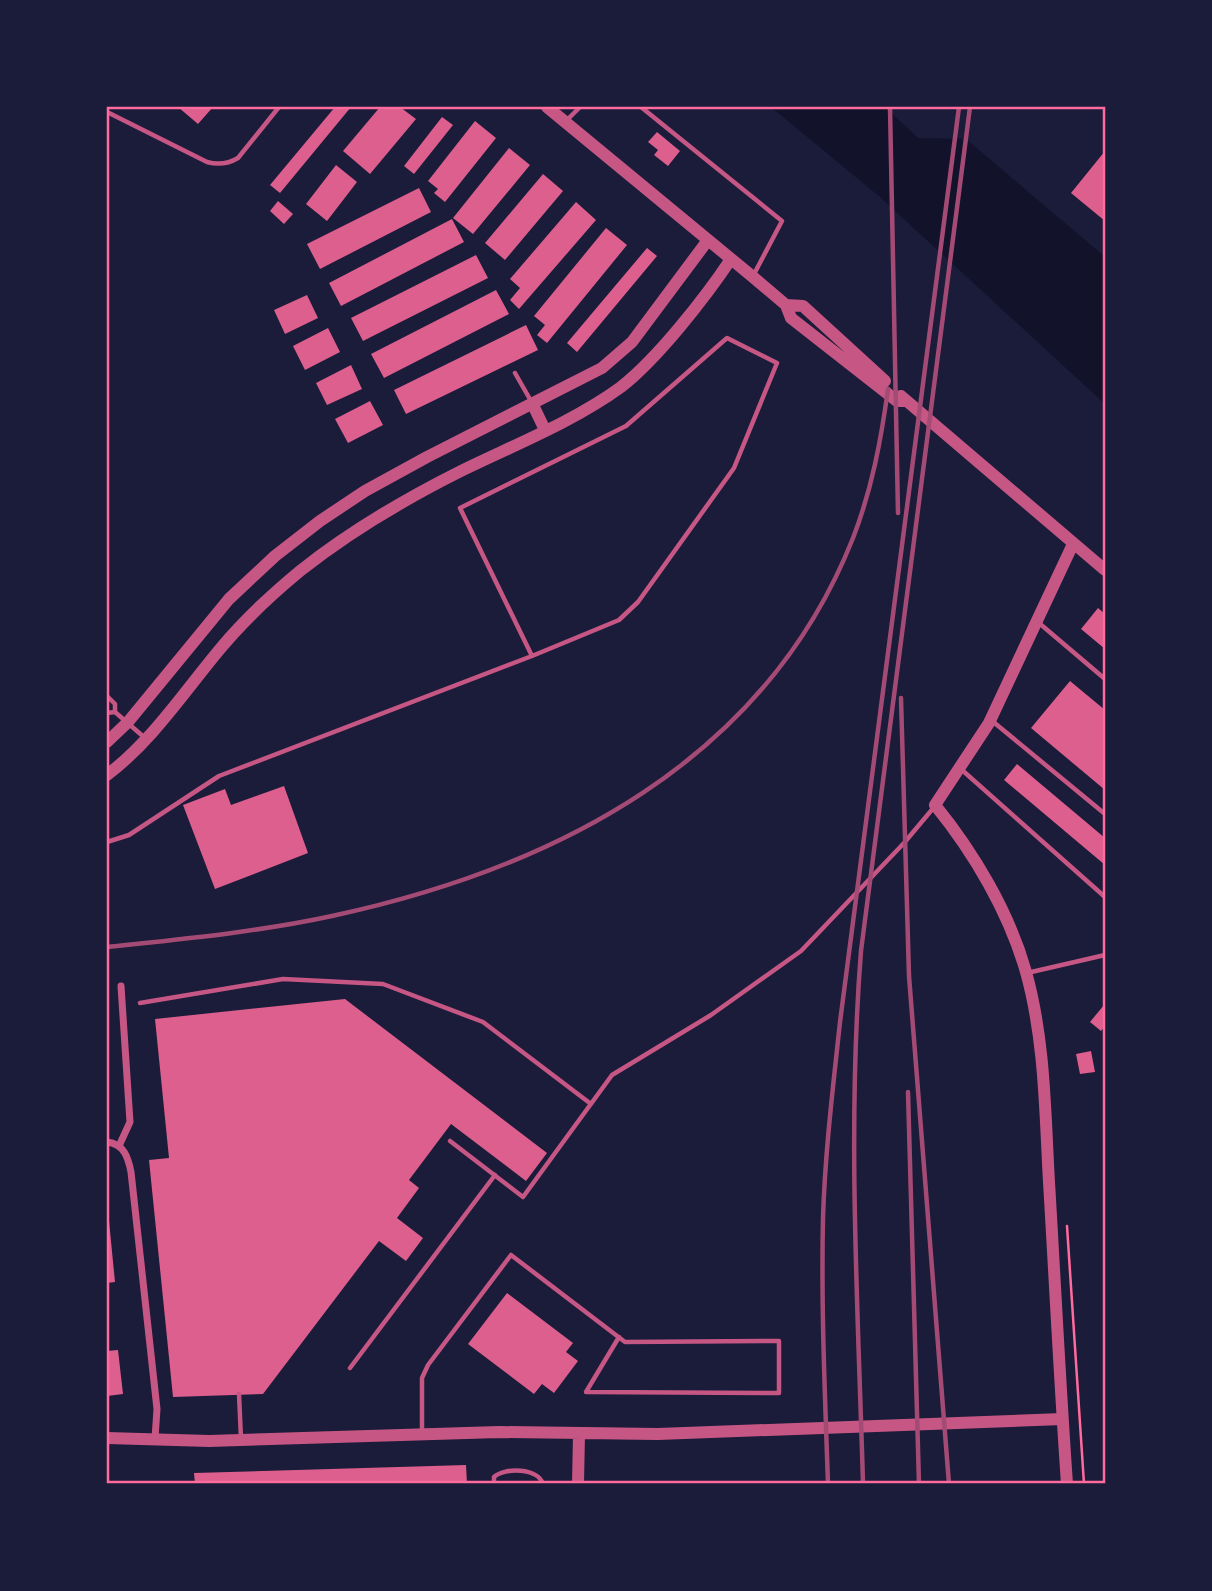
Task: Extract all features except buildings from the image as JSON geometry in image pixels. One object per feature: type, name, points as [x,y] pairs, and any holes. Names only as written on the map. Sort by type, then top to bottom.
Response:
[{"type":"street","points":[[547,107],[786,306],[803,306],[905,401],[1105,570]]},
{"type":"street","points":[[107,742],[128,722],[229,599],[297,538],[375,486],[427,457],[584,379],[618,355],[632,342],[708,240]]},
{"type":"street","points":[[107,775],[146,738],[236,630],[272,594],[351,535],[422,491],[602,400],[636,374],[718,279],[731,259]]},
{"type":"street","points":[[533,405],[545,430]]},
{"type":"street","points":[[1067,1484],[1041,1054],[1027,974],[1015,940],[991,892],[967,849],[935,805],[991,720],[1073,544]]},
{"type":"street","points":[[121,986],[130,1122],[113,1144],[129,1158],[157,1409],[155,1438]]},
{"type":"street","points":[[107,1438],[241,1440],[499,1432],[579,1434],[783,1431],[1062,1419]]},
{"type":"street","points":[[578,1484],[579,1434]]},
{"type":"lane","points":[[107,112],[207,162],[224,164],[238,158],[279,107]]},
{"type":"lane","points":[[566,122],[580,107]]},
{"type":"lane","points":[[641,107],[782,221],[752,276]]},
{"type":"lane","points":[[107,842],[129,835],[219,776],[532,656],[619,620],[638,602],[734,468],[777,363],[727,338],[626,426],[460,508],[532,656]]},
{"type":"lane","points":[[516,373],[533,405]]},
{"type":"lane","points":[[1037,621],[1105,679]]},
{"type":"lane","points":[[107,696],[115,704],[115,712]]},
{"type":"lane","points":[[107,713],[115,712],[146,738]]},
{"type":"lane","points":[[991,720],[1105,814]]},
{"type":"lane","points":[[961,769],[1105,897]]},
{"type":"lane","points":[[450,1141],[523,1197],[616,1073],[711,1015],[801,950],[904,843],[935,805]]},
{"type":"lane","points":[[1027,974],[1105,955]]},
{"type":"lane","points":[[140,1003],[283,979],[383,984],[482,1022],[591,1104]]},
{"type":"lane","points":[[350,1368],[495,1175]]},
{"type":"lane","points":[[422,1436],[422,1378],[428,1365],[511,1255],[625,1342],[779,1341],[779,1393],[586,1392],[619,1338]]},
{"type":"lane","points":[[239,1394],[241,1440]]},
{"type":"lane","points":[[494,1484],[497,1473],[515,1472],[537,1474],[543,1484]]},
{"type":"shaded area","points":[[771,107],[885,107],[918,138],[966,139],[1105,257],[1105,404],[880,197]]},
{"type":"railway","points":[[890,107],[898,513]]},
{"type":"railway","points":[[828,1484],[823,1251],[830,1120],[840,1022],[959,107]]},
{"type":"railway","points":[[863,1484],[854,1150],[861,951],[970,107]]},
{"type":"railway","points":[[107,947],[276,926],[332,916],[415,895],[495,868],[572,834],[643,793],[708,743],[766,684],[814,616],[860,520],[875,464],[888,389]]},
{"type":"railway","points":[[901,698],[909,976],[949,1484]]},
{"type":"railway","points":[[908,1092],[919,1484]]}]
